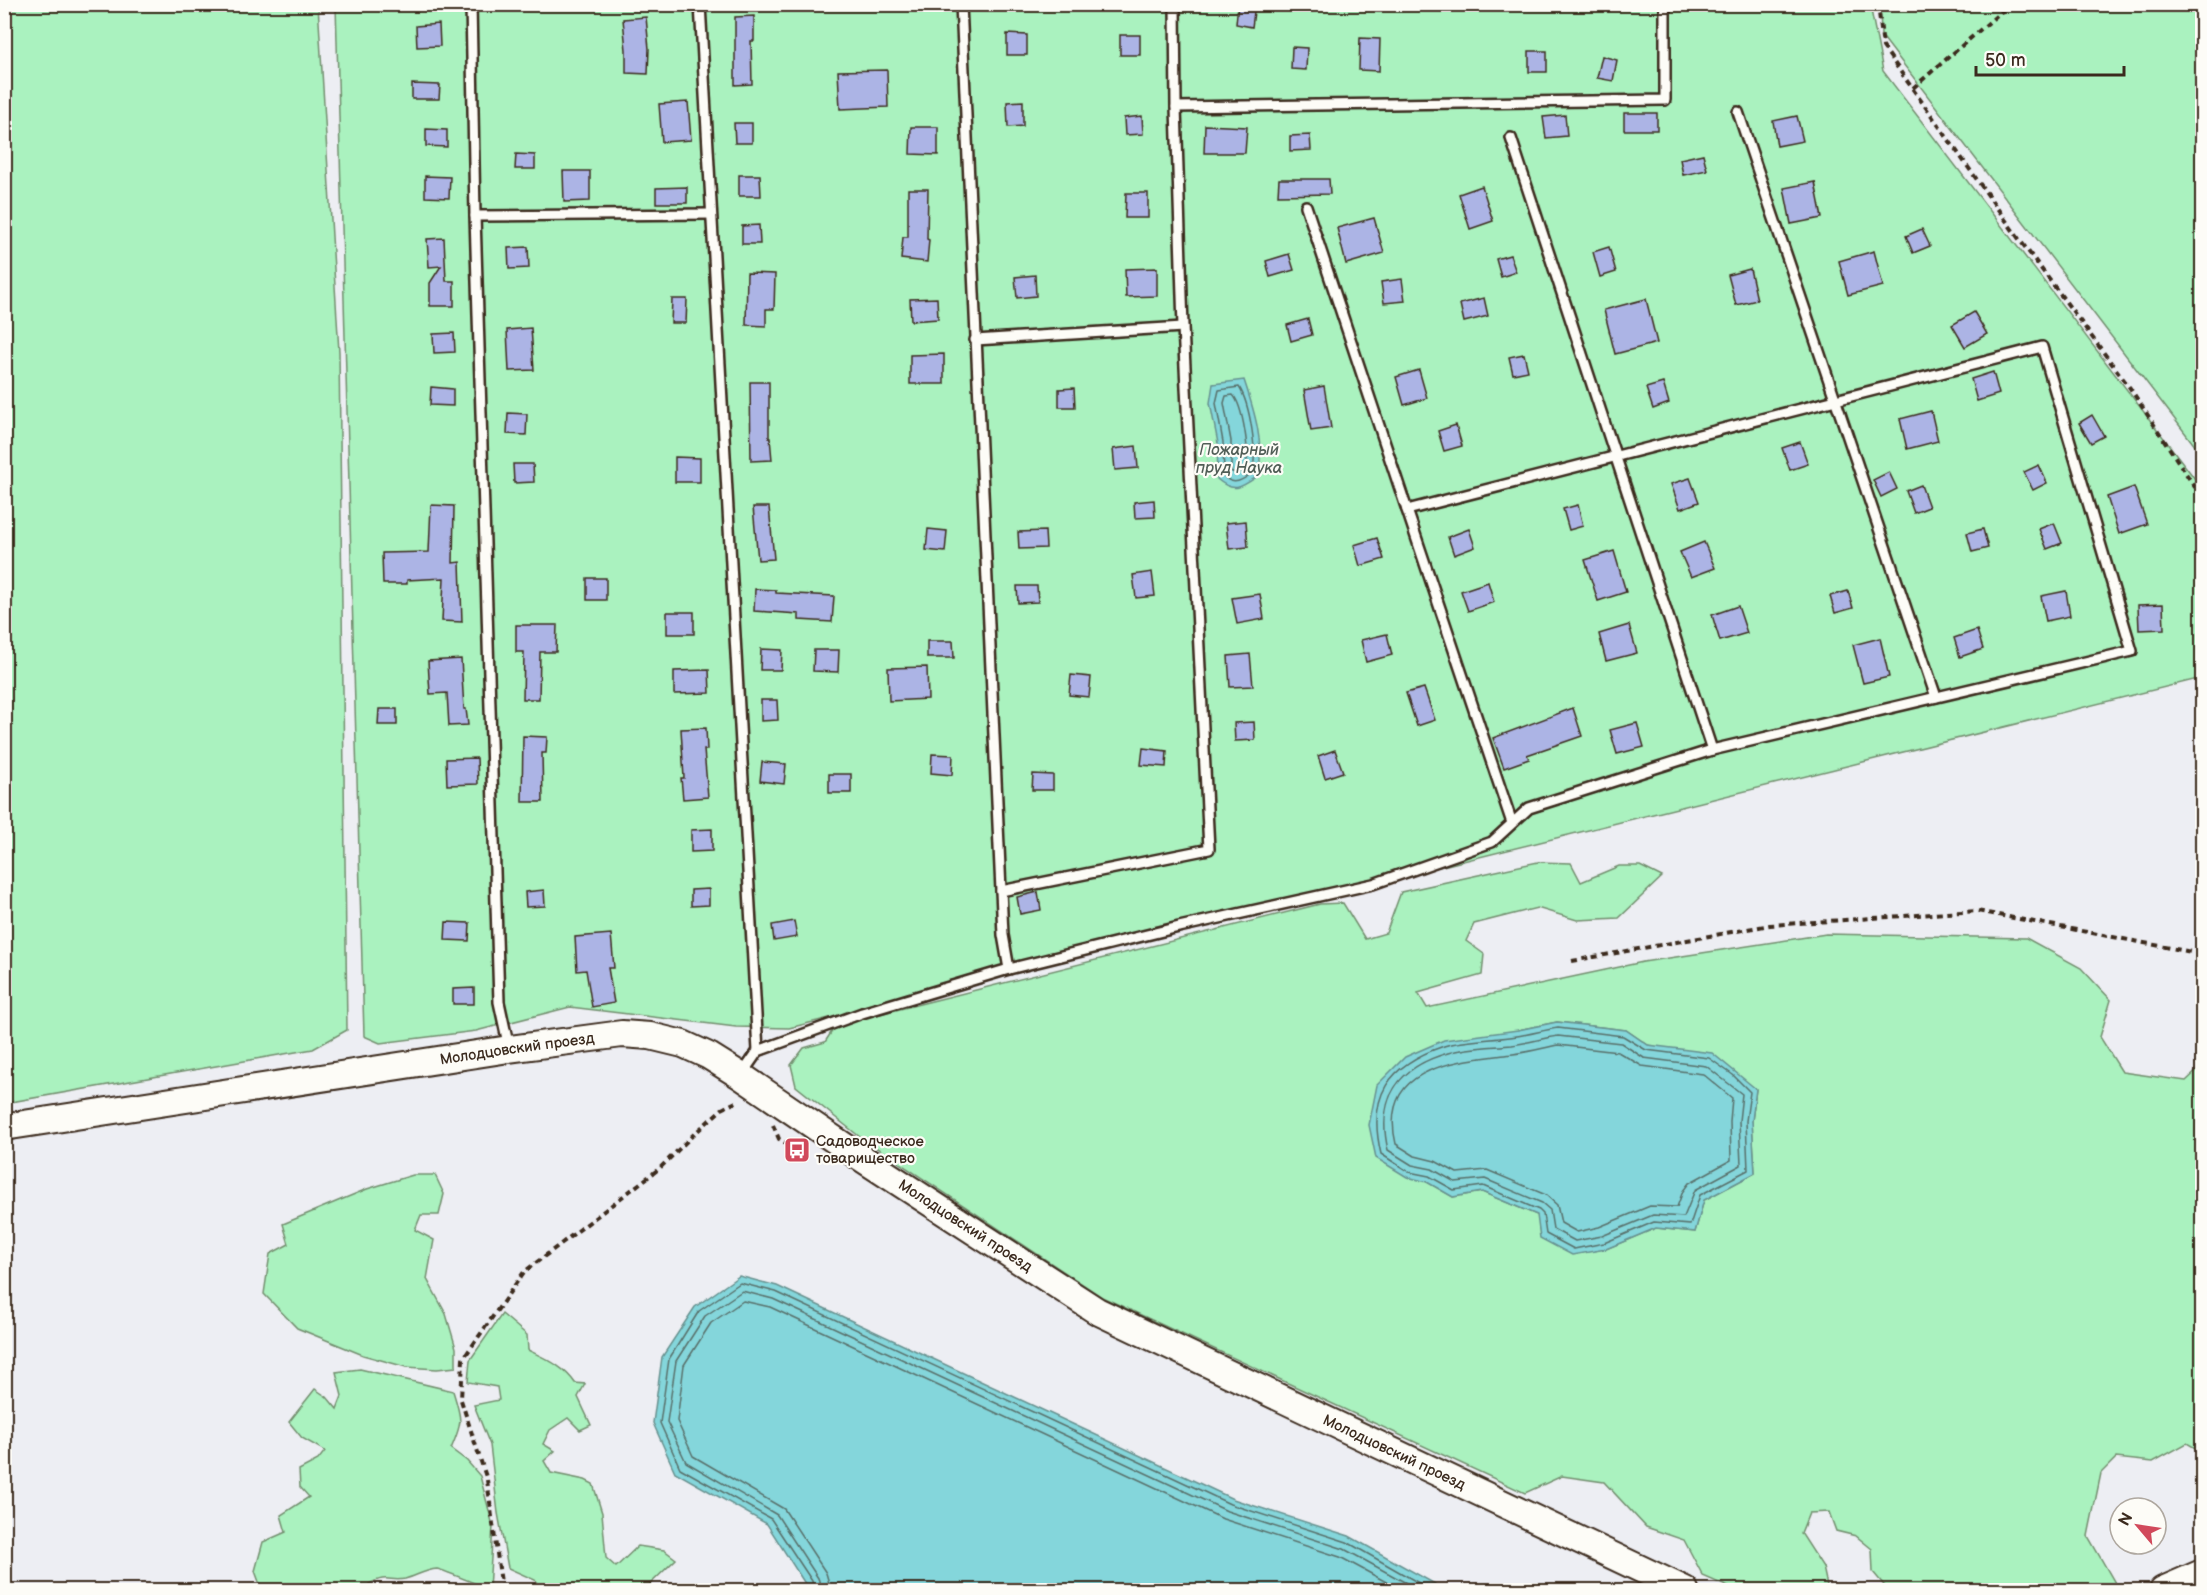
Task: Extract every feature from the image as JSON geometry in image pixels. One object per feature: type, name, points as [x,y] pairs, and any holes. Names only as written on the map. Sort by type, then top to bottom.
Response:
[{"type":"street","name":"Молодцовский проезд","points":[[4,1127],[509,1049],[622,1034],[650,1036],[683,1044],[709,1056],[743,1086],[867,1161],[1097,1311],[1685,1590]]},
{"type":"street","points":[[2163,1590],[2202,1573]]},
{"type":"lane","points":[[471,4],[475,216],[499,1002],[509,1049]]},
{"type":"lane","points":[[700,4],[758,1051],[743,1086]]},
{"type":"lane","points":[[961,4],[1003,935],[1009,969]]},
{"type":"lane","points":[[1001,891],[1209,849],[1183,327],[1175,4]]},
{"type":"lane","points":[[1176,107],[1665,100],[1665,4]]},
{"type":"lane","points":[[1738,112],[1936,697]]},
{"type":"lane","points":[[1511,138],[1712,750]]},
{"type":"lane","points":[[1306,206],[1512,822]]},
{"type":"lane","points":[[475,216],[711,214]]},
{"type":"lane","points":[[975,340],[1183,327]]},
{"type":"lane","points":[[758,1051],[862,1013],[1009,969],[1179,927],[1373,884],[1492,842],[1528,808],[1712,750],[2132,651],[2042,347],[1407,510]]},
{"type":"path","points":[[1878,4],[1883,47],[2019,239],[2130,388],[2202,498]]},
{"type":"path","points":[[1913,88],[2010,4]]},
{"type":"path","points":[[1572,961],[1770,925],[1977,911],[2202,954]]},
{"type":"path","points":[[502,1590],[487,1480],[461,1400],[463,1359],[524,1272],[660,1168],[743,1086]]},
{"type":"green space","points":[[5,4],[318,5],[339,352],[347,1030],[313,1049],[5,1103]]},
{"type":"green space","points":[[336,5],[1870,5],[1883,71],[2202,488],[2202,678],[789,1028],[736,1027],[570,1007],[476,1031],[380,1043],[364,1036]]},
{"type":"green space","points":[[1880,5],[2202,5],[2202,455],[1881,35]]},
{"type":"green space","points":[[1538,862],[1571,863],[1581,882],[1619,866],[1640,866],[1662,877],[1619,918],[1577,920],[1537,908],[1474,924],[1466,941],[1484,954],[1482,975],[1418,993],[1427,1008],[1643,962],[1826,934],[2026,938],[2081,968],[2111,1000],[2100,1037],[2122,1072],[2186,1081],[2202,1066],[2202,1452],[2187,1443],[2153,1462],[2116,1458],[2101,1473],[2088,1536],[2119,1590],[1888,1590],[1873,1572],[1872,1549],[1856,1536],[1836,1531],[1829,1512],[1809,1513],[1801,1533],[1823,1567],[1828,1590],[1735,1590],[1703,1576],[1684,1540],[1646,1527],[1604,1482],[1562,1476],[1525,1493],[1102,1297],[860,1137],[796,1086],[791,1065],[804,1048],[825,1042],[836,1025],[1320,904],[1343,903],[1365,939],[1386,933],[1401,892]],"holes":[[[1557,1022],[1626,1030],[1648,1045],[1756,1089],[1752,1121],[1755,1173],[1704,1200],[1695,1232],[1656,1228],[1606,1249],[1537,1215],[1482,1192],[1453,1197],[1427,1182],[1518,1030]]]},
{"type":"green space","points":[[413,1175],[435,1175],[444,1194],[439,1215],[421,1215],[415,1230],[434,1240],[427,1279],[446,1314],[456,1348],[456,1367],[437,1369],[406,1367],[363,1355],[297,1328],[264,1294],[270,1254],[289,1244],[283,1224],[367,1189]]},
{"type":"green space","points":[[502,1314],[527,1335],[528,1350],[560,1367],[575,1383],[585,1384],[578,1397],[591,1425],[580,1430],[568,1418],[550,1430],[543,1444],[555,1451],[544,1461],[551,1473],[585,1480],[593,1484],[602,1513],[606,1558],[616,1567],[638,1546],[664,1550],[676,1559],[644,1590],[541,1590],[535,1580],[508,1568],[498,1513],[490,1445],[474,1405],[499,1400],[497,1387],[468,1382],[470,1360]]},
{"type":"green space","points":[[360,1369],[453,1391],[460,1420],[451,1449],[467,1461],[480,1476],[493,1526],[489,1589],[437,1569],[400,1580],[380,1579],[369,1584],[369,1590],[262,1590],[255,1571],[263,1542],[286,1532],[281,1515],[309,1497],[300,1487],[299,1470],[318,1460],[325,1451],[302,1438],[289,1422],[315,1389],[327,1397],[337,1409],[342,1396],[336,1372]]},
{"type":"water","name":"Пожарный пруд Наука","points":[[1244,380],[1257,428],[1260,464],[1258,476],[1242,486],[1233,488],[1217,479],[1218,443],[1210,403],[1213,384]]},
{"type":"water","points":[[1557,1022],[1626,1030],[1648,1045],[1712,1053],[1756,1089],[1752,1121],[1755,1173],[1704,1200],[1695,1232],[1656,1228],[1606,1249],[1572,1255],[1540,1238],[1537,1215],[1482,1192],[1453,1197],[1427,1182],[1407,1177],[1376,1158],[1369,1125],[1377,1085],[1405,1057],[1444,1040]]},
{"type":"water","points":[[739,1276],[777,1286],[1233,1499],[1349,1536],[1435,1584],[1438,1590],[809,1590],[767,1524],[675,1472],[653,1423],[662,1357],[695,1307]]},
{"type":"building","points":[[1238,4],[1255,4],[1252,27],[1236,24]]},
{"type":"building","points":[[754,16],[754,41],[751,41],[752,84],[735,85],[735,17]]},
{"type":"building","points":[[646,17],[649,49],[648,74],[626,73],[623,19]]},
{"type":"building","points":[[439,24],[440,46],[417,47],[416,26]]},
{"type":"building","points":[[1007,34],[1027,35],[1027,55],[1007,55]]},
{"type":"building","points":[[1120,35],[1140,35],[1140,55],[1120,55]]},
{"type":"building","points":[[1360,38],[1380,39],[1379,71],[1359,70]]},
{"type":"building","points":[[1292,47],[1307,48],[1306,70],[1291,69]]},
{"type":"building","points":[[1529,51],[1547,51],[1547,72],[1529,72]]},
{"type":"building","points":[[1602,56],[1617,60],[1613,81],[1597,78]]},
{"type":"building","points":[[887,70],[888,107],[840,109],[838,71]]},
{"type":"building","points":[[412,84],[440,85],[439,99],[412,99]]},
{"type":"building","points":[[1023,101],[1023,126],[1008,127],[1007,102]]},
{"type":"building","points":[[688,102],[691,140],[662,142],[659,104]]},
{"type":"building","points":[[1624,113],[1657,113],[1657,130],[1624,130]]},
{"type":"building","points":[[1565,115],[1567,136],[1546,138],[1543,117]]},
{"type":"building","points":[[1142,116],[1143,134],[1125,135],[1124,118]]},
{"type":"building","points":[[1797,116],[1803,141],[1777,146],[1773,121]]},
{"type":"building","points":[[734,123],[752,123],[752,143],[735,143]]},
{"type":"building","points":[[1205,125],[1247,127],[1245,153],[1204,153]]},
{"type":"building","points":[[911,127],[938,127],[938,155],[910,154]]},
{"type":"building","points":[[426,129],[447,130],[447,147],[426,146]]},
{"type":"building","points":[[1310,135],[1311,150],[1290,151],[1290,136]]},
{"type":"building","points":[[516,154],[535,155],[535,169],[515,169]]},
{"type":"building","points":[[1703,154],[1707,170],[1683,175],[1680,159]]},
{"type":"building","points":[[563,171],[590,171],[590,201],[564,202]]},
{"type":"building","points":[[739,175],[760,175],[761,196],[739,196]]},
{"type":"building","points":[[425,176],[450,177],[449,198],[425,197]]},
{"type":"building","points":[[1279,179],[1329,179],[1330,194],[1278,195]]},
{"type":"building","points":[[1815,182],[1822,218],[1791,224],[1784,188]]},
{"type":"building","points":[[1482,186],[1493,221],[1470,229],[1459,194]]},
{"type":"building","points":[[687,187],[687,203],[656,203],[656,188]]},
{"type":"building","points":[[908,189],[928,189],[927,262],[901,259],[903,237],[908,237]]},
{"type":"building","points":[[1126,193],[1148,193],[1148,218],[1125,218]]},
{"type":"building","points":[[1374,218],[1384,253],[1346,264],[1337,228]]},
{"type":"building","points":[[759,225],[760,244],[742,244],[742,226]]},
{"type":"building","points":[[1922,229],[1930,246],[1913,253],[1906,236]]},
{"type":"building","points":[[444,238],[446,281],[454,281],[454,306],[430,306],[430,283],[441,266],[429,267],[427,239]]},
{"type":"building","points":[[528,247],[529,268],[509,269],[508,248]]},
{"type":"building","points":[[1609,247],[1616,272],[1600,277],[1593,252]]},
{"type":"building","points":[[1874,251],[1883,286],[1848,295],[1839,261]]},
{"type":"building","points":[[1289,254],[1294,270],[1270,277],[1266,261]]},
{"type":"building","points":[[1510,255],[1516,272],[1501,277],[1496,259]]},
{"type":"building","points":[[1157,268],[1157,296],[1126,297],[1125,269]]},
{"type":"building","points":[[1750,269],[1757,300],[1736,305],[1728,275]]},
{"type":"building","points":[[747,273],[775,274],[774,309],[766,309],[766,326],[746,325]]},
{"type":"building","points":[[1035,275],[1036,296],[1017,298],[1015,277]]},
{"type":"building","points":[[1402,279],[1405,301],[1384,303],[1381,282]]},
{"type":"building","points":[[937,298],[938,319],[911,321],[910,299]]},
{"type":"building","points":[[1484,298],[1488,316],[1464,322],[1460,304]]},
{"type":"building","points":[[672,299],[687,299],[686,323],[671,323]]},
{"type":"building","points":[[1646,299],[1657,343],[1615,354],[1604,310]]},
{"type":"building","points":[[1974,312],[1987,334],[1965,347],[1952,325]]},
{"type":"building","points":[[1308,319],[1312,335],[1291,341],[1287,325]]},
{"type":"building","points":[[531,328],[534,370],[509,371],[507,330]]},
{"type":"building","points":[[454,333],[455,352],[434,353],[433,334]]},
{"type":"building","points":[[944,354],[944,384],[910,384],[910,355]]},
{"type":"building","points":[[1524,354],[1528,371],[1513,374],[1509,357]]},
{"type":"building","points":[[1419,370],[1427,398],[1404,405],[1396,377]]},
{"type":"building","points":[[1993,372],[1999,394],[1977,401],[1971,379]]},
{"type":"building","points":[[750,382],[769,382],[769,438],[772,460],[751,461]]},
{"type":"building","points":[[1663,383],[1669,403],[1653,409],[1646,388]]},
{"type":"building","points":[[1324,386],[1331,428],[1311,431],[1304,390]]},
{"type":"building","points":[[431,387],[453,389],[453,406],[430,405]]},
{"type":"building","points":[[1074,388],[1075,407],[1059,407],[1059,389]]},
{"type":"building","points":[[1931,411],[1938,441],[1907,449],[1900,419]]},
{"type":"building","points":[[508,413],[527,414],[526,435],[507,434]]},
{"type":"building","points":[[2092,415],[2104,436],[2091,443],[2079,423]]},
{"type":"building","points":[[1456,425],[1462,446],[1444,451],[1438,431]]},
{"type":"building","points":[[1800,442],[1808,464],[1790,470],[1782,448]]},
{"type":"building","points":[[1136,446],[1138,468],[1115,470],[1113,449]]},
{"type":"building","points":[[675,457],[700,458],[700,482],[675,482]]},
{"type":"building","points":[[513,464],[533,464],[534,482],[514,483]]},
{"type":"building","points":[[2039,465],[2047,483],[2033,490],[2024,472]]},
{"type":"building","points":[[1889,472],[1897,489],[1881,497],[1873,480]]},
{"type":"building","points":[[1690,478],[1699,502],[1680,509],[1671,484]]},
{"type":"building","points":[[1921,485],[1929,507],[1914,513],[1906,491]]},
{"type":"building","points":[[2134,487],[2147,524],[2119,534],[2107,497]]},
{"type":"building","points":[[1154,500],[1155,517],[1135,518],[1134,502]]},
{"type":"building","points":[[431,505],[454,506],[453,563],[460,562],[462,622],[442,621],[444,578],[407,580],[407,584],[383,584],[382,553],[429,552]]},
{"type":"building","points":[[1578,505],[1583,526],[1569,530],[1563,509]]},
{"type":"building","points":[[753,507],[769,507],[774,559],[758,560]]},
{"type":"building","points":[[1246,521],[1248,547],[1229,549],[1226,523]]},
{"type":"building","points":[[2054,523],[2062,543],[2047,549],[2039,529]]},
{"type":"building","points":[[928,529],[947,531],[945,552],[926,550]]},
{"type":"building","points":[[1469,529],[1475,547],[1454,555],[1448,537]]},
{"type":"building","points":[[1983,529],[1988,548],[1972,552],[1967,533]]},
{"type":"building","points":[[1045,531],[1046,548],[1019,549],[1018,532]]},
{"type":"building","points":[[1377,538],[1384,559],[1360,566],[1354,545]]},
{"type":"building","points":[[1704,542],[1715,568],[1691,577],[1680,552]]},
{"type":"building","points":[[1614,551],[1626,592],[1598,601],[1585,560]]},
{"type":"building","points":[[1152,572],[1155,596],[1136,598],[1133,575]]},
{"type":"building","points":[[587,578],[606,578],[606,600],[587,600]]},
{"type":"building","points":[[1488,582],[1494,602],[1468,611],[1461,591]]},
{"type":"building","points":[[1017,586],[1037,586],[1038,602],[1018,603]]},
{"type":"building","points":[[755,589],[776,590],[776,593],[834,596],[832,622],[799,620],[799,614],[754,611]]},
{"type":"building","points":[[1848,591],[1853,608],[1835,613],[1830,596]]},
{"type":"building","points":[[2066,591],[2070,616],[2046,621],[2041,596]]},
{"type":"building","points":[[1260,594],[1264,619],[1237,624],[1232,598]]},
{"type":"building","points":[[2163,604],[2164,629],[2139,630],[2138,605]]},
{"type":"building","points":[[1738,606],[1747,633],[1720,641],[1712,615]]},
{"type":"building","points":[[667,612],[694,612],[694,634],[667,634]]},
{"type":"building","points":[[516,625],[557,625],[556,652],[540,652],[539,699],[523,699],[524,652],[516,652]]},
{"type":"building","points":[[1629,625],[1637,653],[1606,661],[1599,634]]},
{"type":"building","points":[[1977,630],[1983,649],[1960,657],[1954,638]]},
{"type":"building","points":[[1387,634],[1392,655],[1366,662],[1361,640]]},
{"type":"building","points":[[1880,638],[1889,677],[1863,683],[1853,645]]},
{"type":"building","points":[[927,641],[953,641],[954,658],[927,658]]},
{"type":"building","points":[[761,649],[782,650],[781,670],[760,670]]},
{"type":"building","points":[[814,650],[839,650],[838,672],[813,671]]},
{"type":"building","points":[[1250,654],[1253,686],[1230,687],[1228,656]]},
{"type":"building","points":[[461,659],[464,709],[466,709],[468,725],[449,726],[447,693],[430,694],[428,661]]},
{"type":"building","points":[[927,667],[928,699],[889,701],[888,668]]},
{"type":"building","points":[[709,670],[710,693],[674,694],[674,671]]},
{"type":"building","points":[[1071,675],[1091,677],[1089,697],[1069,695]]},
{"type":"building","points":[[1424,688],[1435,720],[1417,726],[1406,693]]},
{"type":"building","points":[[761,700],[777,700],[778,720],[761,721]]},
{"type":"building","points":[[1573,708],[1582,736],[1527,755],[1529,759],[1504,768],[1493,738]]},
{"type":"building","points":[[379,709],[397,709],[397,725],[378,725]]},
{"type":"building","points":[[1254,722],[1255,740],[1235,741],[1234,723]]},
{"type":"building","points":[[1637,723],[1644,747],[1617,754],[1610,730]]},
{"type":"building","points":[[706,728],[707,750],[704,750],[708,797],[683,799],[681,729]]},
{"type":"building","points":[[523,736],[547,737],[546,753],[542,753],[543,802],[522,802]]},
{"type":"building","points":[[1143,748],[1167,751],[1166,767],[1141,765]]},
{"type":"building","points":[[1335,750],[1343,772],[1325,778],[1318,756]]},
{"type":"building","points":[[932,754],[953,755],[952,775],[931,773]]},
{"type":"building","points":[[477,758],[478,784],[447,785],[446,759]]},
{"type":"building","points":[[762,762],[786,764],[784,784],[760,781]]},
{"type":"building","points":[[829,774],[851,774],[851,793],[829,793]]},
{"type":"building","points":[[1033,774],[1053,775],[1053,790],[1032,790]]},
{"type":"building","points":[[712,829],[712,851],[691,852],[691,830]]},
{"type":"building","points":[[709,889],[709,905],[691,906],[691,890]]},
{"type":"building","points":[[544,890],[545,906],[526,907],[525,892]]},
{"type":"building","points":[[1038,892],[1041,910],[1020,914],[1017,897]]},
{"type":"building","points":[[794,921],[797,937],[774,941],[772,925]]},
{"type":"building","points":[[446,922],[470,923],[469,941],[445,940]]},
{"type":"building","points":[[611,934],[614,968],[608,968],[614,1003],[592,1007],[586,970],[577,971],[575,937]]},
{"type":"building","points":[[474,988],[474,1004],[453,1004],[453,989]]},
{"type":"place","name":"Садоводческое товарищество","points":[[797,1150]]}]
